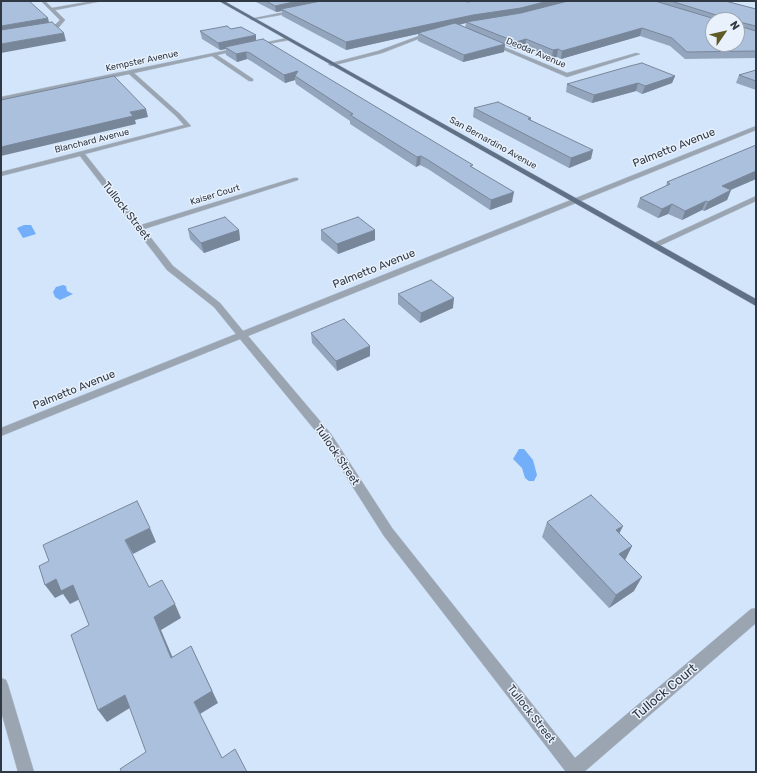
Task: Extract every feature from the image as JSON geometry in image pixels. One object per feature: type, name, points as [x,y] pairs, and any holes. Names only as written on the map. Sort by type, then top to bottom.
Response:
[{"type":"main road","name":"San Bernardino Avenue","points":[[220,1],[756,303]]},
{"type":"street","points":[[36,31],[57,26],[63,22],[62,19],[43,1]]},
{"type":"street","points":[[52,9],[100,1]]},
{"type":"street","points":[[252,19],[303,9]]},
{"type":"street","points":[[330,64],[380,52],[436,32]]},
{"type":"street","points":[[249,47],[287,39]]},
{"type":"street","name":"Deodar Avenue","points":[[484,40],[567,75],[638,54]]},
{"type":"street","name":"Kempster Avenue","points":[[1,98],[242,48]]},
{"type":"street","points":[[214,54],[251,80]]},
{"type":"street","name":"Blanchard Avenue","points":[[1,174],[188,126],[178,115],[130,72]]},
{"type":"street","name":"Palmetto Avenue","points":[[1,432],[756,128]]},
{"type":"street","name":"Tullock Street","points":[[81,153],[170,268],[186,282],[207,295],[327,437],[388,532],[575,770]]},
{"type":"street","name":"Kaiser Court","points":[[139,228],[296,179]]},
{"type":"street","points":[[654,245],[756,198]]},
{"type":"street","name":"Tullock Court","points":[[575,770],[756,614]]},
{"type":"street","points":[[1,685],[26,772]]},
{"type":"water","points":[[24,225],[31,225],[36,234],[23,238],[17,228]]},
{"type":"water","points":[[63,285],[66,286],[67,291],[73,294],[60,300],[55,297],[53,292],[56,287]]},
{"type":"water","points":[[519,449],[524,449],[533,460],[537,475],[534,481],[529,481],[525,478],[522,468],[513,459]]},
{"type":"building","points":[[1,1],[29,1],[48,18],[1,26]]},
{"type":"building","points":[[266,1],[298,1],[275,6]]},
{"type":"building","points":[[321,1],[548,1],[521,8],[473,15],[346,42],[281,9]]},
{"type":"building","points":[[568,1],[655,1],[705,16],[705,52],[687,52],[672,38],[642,28],[562,51],[558,49],[553,50],[526,39],[516,42],[466,22],[521,13]]},
{"type":"building","points":[[671,1],[726,1],[756,9],[756,26],[745,23],[745,12],[706,12]]},
{"type":"building","points":[[52,22],[64,33],[1,44],[1,30]]},
{"type":"building","points":[[455,23],[505,44],[464,55],[418,33]]},
{"type":"building","points":[[227,26],[231,29],[241,27],[256,35],[218,43],[200,31]]},
{"type":"building","points":[[745,28],[756,31],[756,51],[745,51]]},
{"type":"building","points":[[263,39],[473,165],[470,166],[514,192],[491,200],[428,160],[421,156],[417,157],[350,115],[353,114],[295,76],[298,71],[284,75],[250,53],[246,52],[236,54],[225,47]]},
{"type":"building","points":[[642,63],[675,76],[645,86],[638,83],[594,95],[567,84],[630,66]]},
{"type":"building","points":[[756,70],[756,81],[739,75]]},
{"type":"building","points":[[114,76],[146,109],[130,112],[133,116],[1,147],[1,100]]},
{"type":"building","points":[[498,102],[531,118],[528,119],[593,150],[571,158],[474,108]]},
{"type":"building","points":[[756,145],[756,171],[722,186],[731,190],[708,202],[706,201],[685,211],[672,204],[662,209],[640,198],[670,184],[667,182]]},
{"type":"building","points":[[225,217],[239,230],[201,243],[188,229]]},
{"type":"building","points":[[358,217],[375,230],[337,244],[321,230]]},
{"type":"building","points":[[431,280],[454,298],[421,313],[398,294]]},
{"type":"building","points":[[344,319],[370,346],[336,361],[311,333]]},
{"type":"building","points":[[591,495],[623,526],[616,530],[632,546],[619,554],[642,577],[616,595],[547,522]]},
{"type":"building","points":[[137,501],[150,528],[125,540],[149,587],[162,580],[175,604],[154,617],[171,658],[191,646],[212,691],[194,702],[222,758],[235,749],[247,772],[122,772],[120,769],[146,752],[125,695],[98,710],[71,635],[89,625],[73,585],[61,591],[56,579],[45,585],[39,566],[49,561],[43,545]]}]
